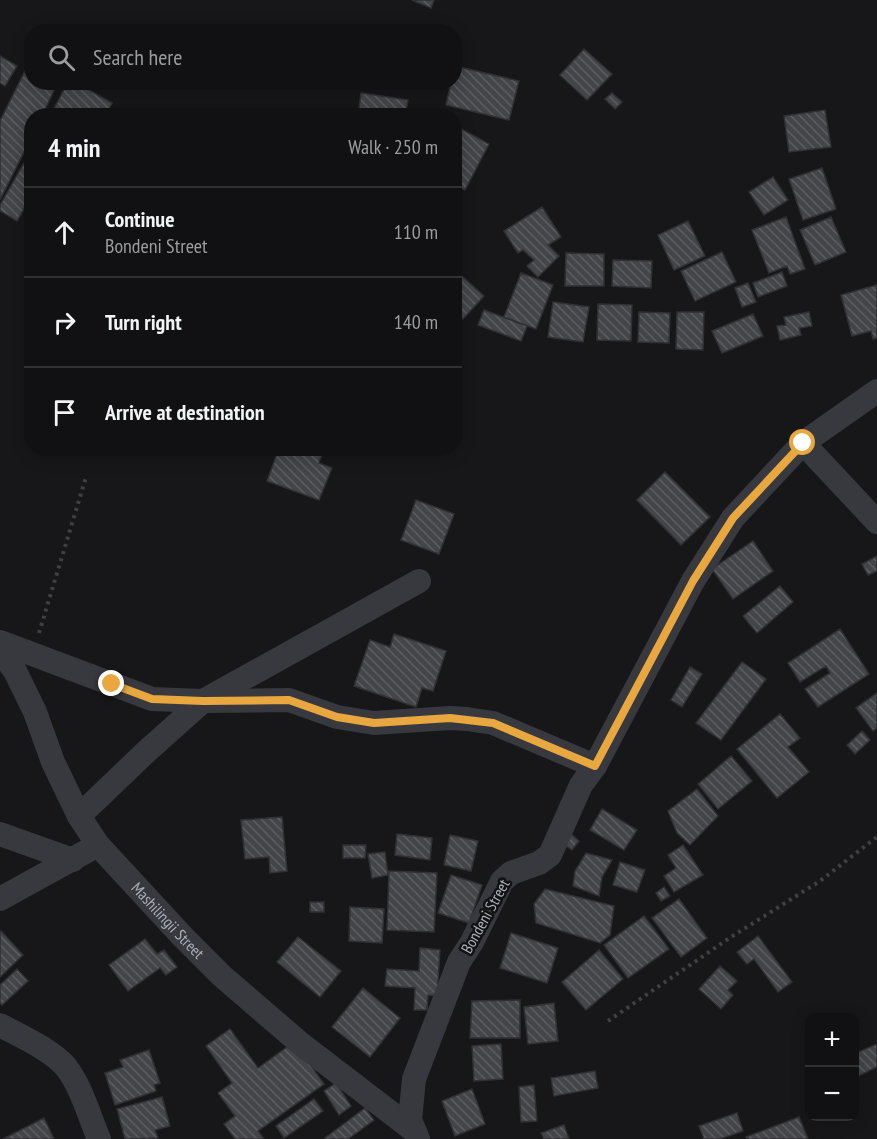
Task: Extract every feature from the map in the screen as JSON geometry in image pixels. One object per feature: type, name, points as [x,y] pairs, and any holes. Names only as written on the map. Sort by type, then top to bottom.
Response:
[{"type":"street","name":"Bondeni Street","points":[[415,1134],[410,1111],[414,1079],[459,962],[472,942],[502,881],[510,873],[539,863],[550,855],[581,785],[595,766],[693,581],[733,518],[803,443],[877,391]]},
{"type":"street","points":[[803,443],[877,522]]},
{"type":"street","points":[[79,816],[203,701],[419,581]]},
{"type":"street","points":[[0,642],[152,699],[289,700],[337,717],[374,723],[450,718],[493,723],[595,766]]},
{"type":"street","name":"Mashilingii Street","points":[[0,650],[15,672],[35,712],[53,762],[79,816],[98,845],[222,976],[301,1044],[415,1134]]},
{"type":"street","points":[[0,834],[72,860]]},
{"type":"street","points":[[0,899],[98,845]]},
{"type":"street","points":[[0,1025],[50,1053],[66,1067],[81,1095],[99,1139]]},
{"type":"path","points":[[33,654],[86,477]]},
{"type":"path","points":[[608,1021],[731,937],[820,882],[877,837]]},
{"type":"building","points":[[412,0],[434,0],[431,8]]},
{"type":"building","points":[[584,49],[612,74],[587,100],[560,75]]},
{"type":"building","points":[[0,56],[17,66],[5,86],[0,83]]},
{"type":"building","points":[[462,68],[519,81],[509,120],[446,105],[449,90],[462,90]]},
{"type":"building","points":[[24,73],[24,90],[54,90],[46,108],[24,108],[24,152],[0,200],[0,121]]},
{"type":"building","points":[[64,90],[89,90],[112,103],[109,108],[54,108]]},
{"type":"building","points":[[361,93],[408,100],[406,108],[359,108]]},
{"type":"building","points":[[612,93],[622,102],[615,109],[605,99]]},
{"type":"building","points":[[825,110],[831,147],[789,152],[784,116]]},
{"type":"building","points":[[462,129],[489,144],[465,190],[462,189]]},
{"type":"building","points":[[24,163],[24,209],[17,221],[0,211],[0,205]]},
{"type":"building","points":[[822,168],[836,209],[803,220],[789,179]]},
{"type":"building","points":[[773,177],[788,200],[764,215],[749,192]]},
{"type":"building","points":[[542,207],[561,237],[548,245],[559,256],[538,277],[527,266],[534,260],[523,250],[518,253],[504,231]]},
{"type":"building","points":[[786,217],[805,269],[790,274],[787,266],[769,273],[752,230]]},
{"type":"building","points":[[831,217],[846,252],[815,265],[800,230]]},
{"type":"building","points":[[688,221],[705,256],[674,270],[658,235]]},
{"type":"building","points":[[722,252],[736,282],[695,301],[681,271]]},
{"type":"building","points":[[566,253],[604,254],[604,286],[565,286]]},
{"type":"building","points":[[613,260],[652,261],[651,288],[612,286]]},
{"type":"building","points":[[782,272],[787,286],[758,297],[753,283]]},
{"type":"building","points":[[521,273],[553,285],[536,329],[504,317]]},
{"type":"building","points":[[462,276],[484,296],[462,318]]},
{"type":"building","points":[[748,283],[756,302],[742,307],[735,288]]},
{"type":"building","points":[[877,285],[877,338],[873,339],[871,331],[852,336],[841,295]]},
{"type":"building","points":[[553,302],[589,307],[583,342],[548,337]]},
{"type":"building","points":[[598,304],[632,305],[631,341],[597,340]]},
{"type":"building","points":[[484,310],[527,326],[521,341],[478,325]]},
{"type":"building","points":[[639,312],[670,313],[669,343],[638,342]]},
{"type":"building","points":[[677,312],[704,312],[703,350],[676,349]]},
{"type":"building","points":[[809,312],[812,326],[799,328],[801,335],[780,340],[777,326],[786,325],[784,317]]},
{"type":"building","points":[[753,314],[763,336],[722,353],[712,331]]},
{"type":"building","points":[[276,456],[321,456],[319,463],[332,468],[319,500],[267,481]]},
{"type":"building","points":[[665,472],[710,517],[681,545],[637,500]]},
{"type":"building","points":[[416,500],[454,514],[439,554],[401,540]]},
{"type":"building","points":[[753,541],[773,571],[733,599],[712,569]]},
{"type":"building","points":[[877,556],[877,571],[868,575],[862,564]]},
{"type":"building","points":[[780,586],[793,602],[757,633],[743,616]]},
{"type":"building","points":[[840,629],[869,674],[818,707],[805,689],[830,673],[826,666],[800,682],[788,663]]},
{"type":"building","points":[[394,634],[446,651],[433,691],[422,688],[416,707],[354,686],[370,640],[390,647]]},
{"type":"building","points":[[742,662],[766,679],[721,740],[696,723]]},
{"type":"building","points":[[690,667],[702,674],[682,707],[671,700]]},
{"type":"building","points":[[877,693],[877,728],[873,731],[856,708]]},
{"type":"building","points":[[780,714],[800,738],[788,747],[809,772],[777,798],[737,749]]},
{"type":"building","points":[[862,731],[870,740],[855,754],[847,745]]},
{"type":"building","points":[[731,756],[752,781],[718,809],[698,784]]},
{"type":"building","points":[[697,789],[718,816],[690,845],[677,833],[668,811]]},
{"type":"building","points":[[602,809],[637,830],[624,850],[590,830]]},
{"type":"building","points":[[282,817],[287,871],[270,873],[269,857],[245,859],[241,820]]},
{"type":"building","points":[[397,834],[432,838],[430,860],[395,855]]},
{"type":"building","points":[[571,834],[579,841],[572,850],[564,844]]},
{"type":"building","points":[[450,835],[478,841],[471,871],[444,865]]},
{"type":"building","points":[[343,845],[366,845],[365,858],[343,858]]},
{"type":"building","points":[[683,845],[703,875],[674,892],[664,876],[676,868],[668,855]]},
{"type":"building","points":[[385,852],[388,875],[372,878],[368,854]]},
{"type":"building","points":[[586,853],[612,860],[602,877],[599,896],[573,886],[575,871]]},
{"type":"building","points":[[620,862],[645,870],[637,892],[613,885]]},
{"type":"building","points":[[389,871],[437,873],[434,932],[387,930]]},
{"type":"building","points":[[451,875],[482,885],[469,923],[438,913]]},
{"type":"building","points":[[664,887],[670,896],[661,901],[656,893]]},
{"type":"building","points":[[545,889],[614,906],[610,935],[600,943],[536,923],[534,904]]},
{"type":"building","points":[[679,899],[707,938],[681,957],[652,918]]},
{"type":"building","points":[[310,902],[324,902],[324,912],[310,912]]},
{"type":"building","points":[[350,907],[384,909],[382,943],[349,941]]},
{"type":"building","points":[[644,916],[669,949],[628,978],[604,945]]},
{"type":"building","points":[[0,932],[23,955],[0,977]]},
{"type":"building","points":[[511,933],[558,948],[547,983],[500,968]]},
{"type":"building","points":[[758,936],[792,982],[778,992],[754,959],[747,964],[737,952]]},
{"type":"building","points":[[298,937],[341,971],[320,997],[277,962]]},
{"type":"building","points":[[145,939],[157,954],[164,950],[177,967],[166,975],[160,968],[128,991],[109,965]]},
{"type":"building","points":[[420,948],[440,950],[437,996],[428,995],[427,1010],[414,1010],[415,988],[385,986],[387,969],[419,971]]},
{"type":"building","points":[[599,950],[623,979],[586,1010],[562,982]]},
{"type":"building","points":[[720,966],[737,981],[728,990],[733,995],[721,1009],[699,989]]},
{"type":"building","points":[[17,969],[28,981],[2,1005],[0,985]]},
{"type":"building","points":[[363,988],[400,1018],[370,1057],[332,1027]]},
{"type":"building","points":[[520,1000],[520,1038],[470,1038],[472,1001]]},
{"type":"building","points":[[554,1003],[558,1041],[528,1044],[524,1007]]},
{"type":"building","points":[[230,1029],[258,1068],[294,1042],[324,1084],[258,1131],[264,1139],[235,1139],[224,1124],[235,1116],[218,1093],[232,1083],[206,1046]]},
{"type":"building","points":[[501,1044],[503,1079],[474,1081],[472,1046]]},
{"type":"building","points":[[877,1044],[877,1067],[859,1076],[859,1067],[859,1052]]},
{"type":"building","points":[[149,1050],[160,1083],[154,1085],[156,1091],[115,1105],[105,1073],[123,1067],[120,1060]]},
{"type":"building","points":[[595,1071],[598,1088],[554,1096],[551,1078]]},
{"type":"building","points":[[336,1083],[351,1106],[339,1115],[324,1091]]},
{"type":"building","points":[[534,1085],[537,1121],[521,1122],[519,1087]]},
{"type":"building","points":[[472,1089],[485,1124],[455,1136],[442,1101]]},
{"type":"building","points":[[162,1097],[170,1126],[155,1130],[158,1138],[125,1139],[117,1109]]},
{"type":"building","points":[[314,1099],[323,1111],[284,1138],[276,1126]]},
{"type":"building","points":[[365,1108],[374,1120],[348,1139],[325,1138]]},
{"type":"building","points":[[737,1113],[743,1131],[720,1139],[704,1139],[699,1126]]},
{"type":"building","points":[[799,1117],[808,1139],[747,1139],[746,1137]]},
{"type":"building","points":[[44,1118],[54,1139],[3,1139]]},
{"type":"building","points":[[564,1125],[569,1139],[544,1139],[541,1133]]},
{"type":"route","points":[[112,684],[152,699],[289,700],[337,717],[374,723],[467,718],[493,723],[595,766],[693,581],[733,518],[803,443]]}]
